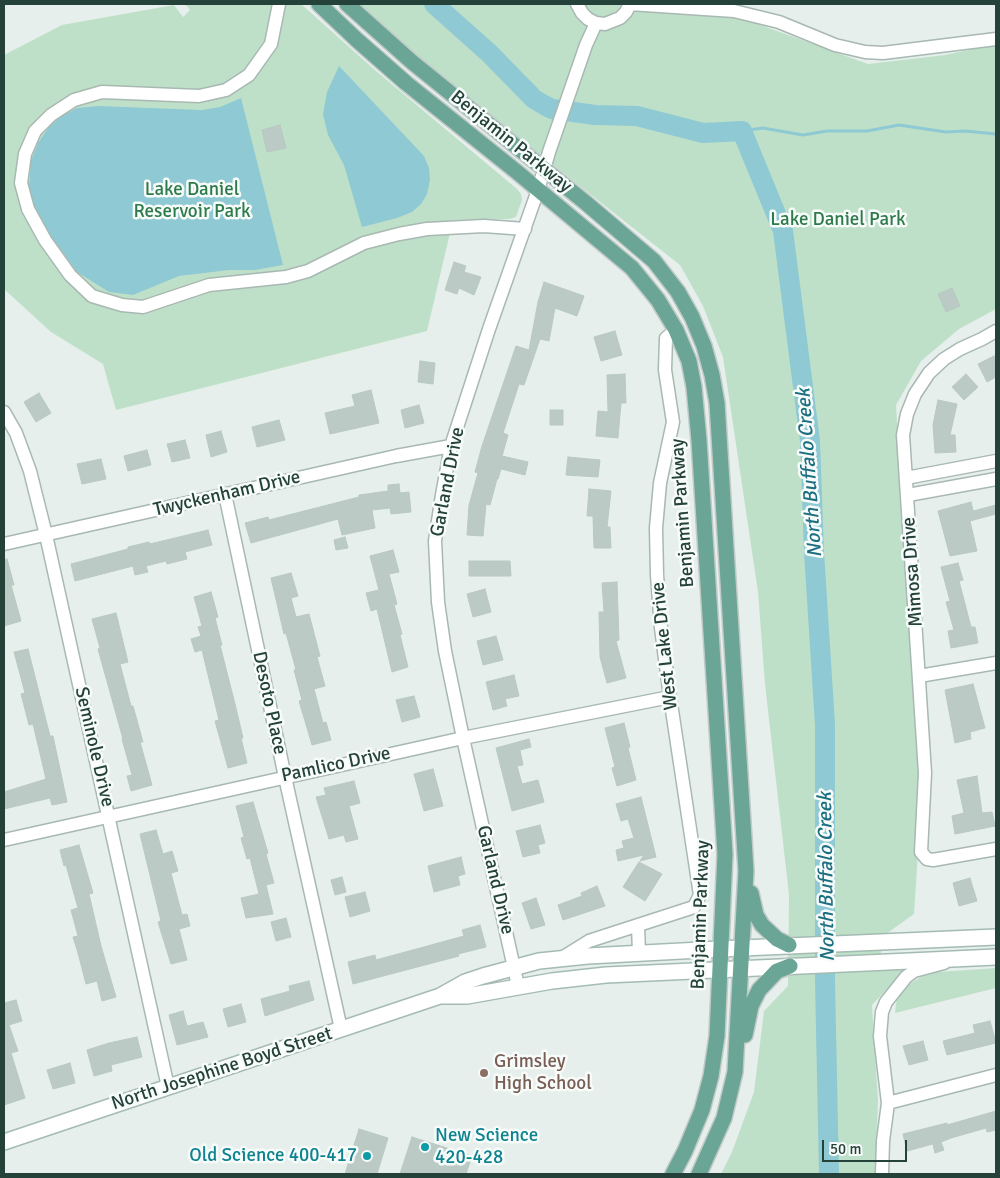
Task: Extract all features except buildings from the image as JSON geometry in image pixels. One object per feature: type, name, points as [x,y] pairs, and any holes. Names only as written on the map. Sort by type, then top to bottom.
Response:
[{"type":"main road","name":"Benjamin Parkway","points":[[319,4],[356,40],[406,83],[632,268],[658,300],[676,330],[689,361],[694,387],[699,440],[725,854],[717,1036],[711,1076],[702,1110],[673,1174]]},
{"type":"main road","name":"Benjamin Parkway","points":[[347,4],[412,62],[630,239],[654,261],[678,292],[692,317],[704,346],[712,374],[717,403],[746,871],[740,969],[738,1048],[735,1072],[724,1118],[699,1174]]},
{"type":"main road","points":[[746,871],[756,915],[762,925],[777,939],[789,945]]},
{"type":"main road","name":"North Josephine Boyd Street","points":[[4,1142],[440,996],[465,982],[514,966],[560,959],[639,953],[996,937]]},
{"type":"main road","name":"North Josephine Boyd Street","points":[[440,996],[467,996],[518,986],[606,975],[996,957]]},
{"type":"main road","points":[[735,1072],[751,1006],[759,990],[777,971],[790,966]]},
{"type":"street","points":[[279,4],[271,44],[248,75],[226,90],[198,96],[102,92],[74,100],[51,115],[35,131],[25,154],[21,182],[28,209],[45,240],[70,275],[92,296],[122,305],[143,307],[209,285],[286,278],[308,271],[364,243],[399,234],[427,229],[484,226],[525,229]]},
{"type":"street","points":[[577,4],[588,19],[604,24],[620,18],[630,4],[734,11],[779,22],[835,45],[864,52],[883,53],[996,39]]},
{"type":"street","points":[[759,4],[763,18]]},
{"type":"street","name":"Garland Drive","points":[[518,986],[463,738],[441,622],[438,602],[435,541],[451,446],[489,329],[538,190],[549,152],[586,45],[596,23]]},
{"type":"street","name":"West Lake Drive","points":[[560,959],[589,941],[694,907],[700,895],[670,697],[661,628],[657,575],[656,528],[660,483],[673,422],[665,370],[666,338],[676,330]]},
{"type":"street","name":"Mimosa Drive","points":[[996,331],[944,359],[930,373],[915,394],[907,414],[904,436],[925,773],[920,845],[923,857],[933,860],[996,849]]},
{"type":"street","name":"Seminole Drive","points":[[4,412],[16,433],[30,471],[46,535],[168,1087]]},
{"type":"street","name":"Twyckenham Drive","points":[[4,544],[396,456],[451,446]]},
{"type":"street","points":[[906,478],[996,461]]},
{"type":"street","points":[[908,495],[996,479]]},
{"type":"street","name":"Desoto Place","points":[[224,494],[341,1030]]},
{"type":"street","points":[[919,676],[996,663]]},
{"type":"street","name":"Pamlico Drive","points":[[4,840],[463,738],[670,697]]},
{"type":"street","points":[[638,926],[639,953]]},
{"type":"street","points":[[882,1174],[882,1141],[888,1103],[880,1036],[882,1012],[886,1002],[899,984],[914,972],[956,960]]},
{"type":"street","points":[[888,1103],[996,1075]]},
{"type":"green space","name":"Lake Daniel Reservoir Park","points":[[185,4],[301,4],[376,71],[517,189],[521,194],[522,200],[516,217],[509,219],[453,220],[427,331],[116,410],[103,364],[51,332],[4,289],[4,55],[62,25],[174,5],[183,17],[190,10]]},
{"type":"green space","name":"Lake Daniel Park","points":[[355,4],[625,4],[733,15],[868,64],[945,55],[996,46],[996,309],[959,329],[921,361],[896,405],[910,643],[923,775],[914,914],[886,934],[877,967],[907,967],[872,1005],[878,1101],[875,1174],[721,1174],[732,1152],[754,1092],[764,1011],[788,986],[789,895],[765,684],[758,592],[723,357],[703,306],[680,265],[448,82]]},
{"type":"green space","points":[[996,968],[996,988],[895,1013],[897,997],[906,986],[921,977],[938,972]]},
{"type":"water","points":[[339,66],[424,156],[429,168],[430,180],[427,194],[421,204],[412,212],[362,227],[344,165],[328,135],[323,114],[327,92]]},
{"type":"water","points":[[241,98],[283,265],[255,270],[229,270],[179,276],[133,295],[109,292],[77,272],[41,222],[33,204],[29,187],[31,161],[38,143],[49,127],[62,116],[77,108],[98,106],[202,110],[220,107]]},
{"type":"waterway","name":"North Buffalo Creek","points":[[434,4],[489,53],[534,99],[552,109],[595,115],[637,116],[703,133],[742,131],[783,231],[810,441],[814,552],[825,725],[825,981],[829,1174]]},
{"type":"waterway","points":[[742,131],[763,128],[803,135],[827,131],[867,131],[899,125],[946,132],[965,131],[996,134]]},
{"type":"place","name":"Grimsley High School","points":[[484,1073]]},
{"type":"place","name":"New Science 420-428","points":[[425,1147]]},
{"type":"place","name":"Old Science 400-417","points":[[367,1156]]}]
